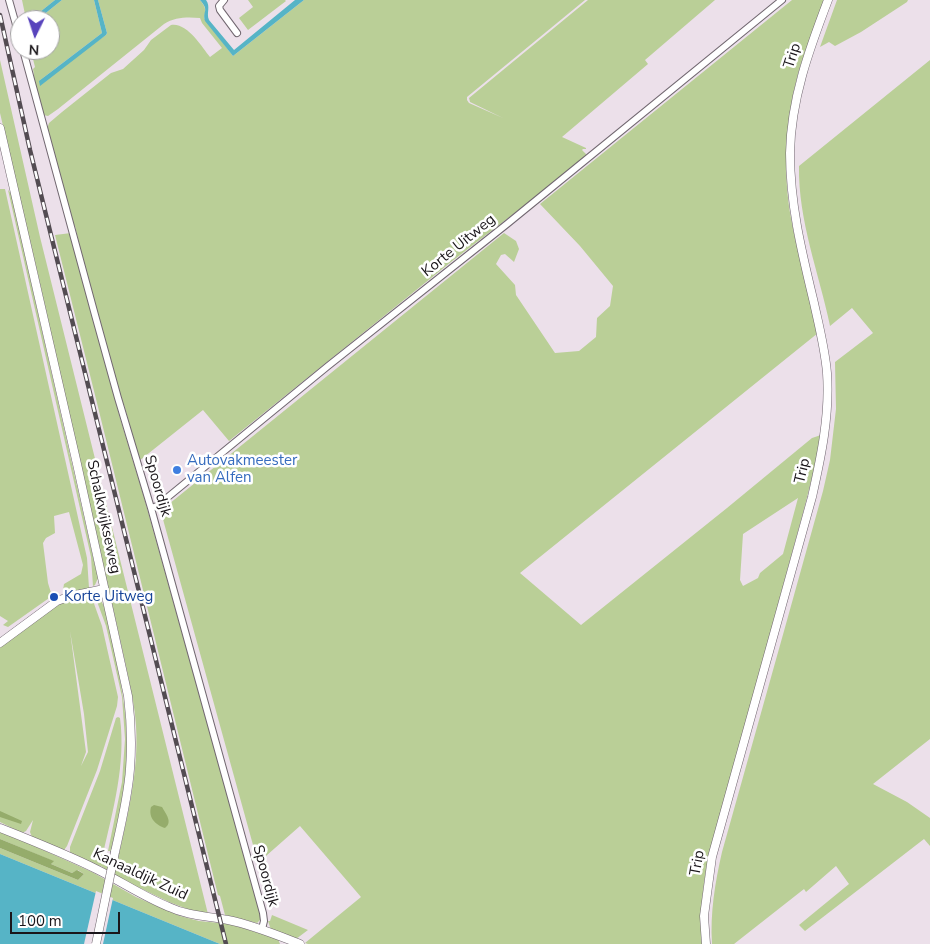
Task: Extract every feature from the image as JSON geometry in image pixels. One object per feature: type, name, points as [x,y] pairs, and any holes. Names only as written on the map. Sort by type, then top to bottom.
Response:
[{"type":"street","points":[[224,0],[219,6],[220,10],[237,33]]},
{"type":"street","name":"Korte Uitweg","points":[[151,508],[157,506],[782,0]]},
{"type":"street","name":"Trip","points":[[706,944],[704,916],[712,857],[812,497],[820,464],[826,423],[827,374],[822,341],[794,215],[790,151],[792,123],[801,78],[828,0]]},
{"type":"street","name":"Spoordijk","points":[[26,60],[118,398],[151,508],[263,913],[262,929]]},
{"type":"street","name":"Schalkwijkseweg","points":[[0,128],[128,696],[131,726],[130,776],[96,944]]},
{"type":"street","points":[[0,643],[57,601],[104,589]]},
{"type":"street","name":"Kanaaldijk Zuid","points":[[0,828],[98,870],[121,884],[170,908],[204,917],[226,919],[262,929],[300,944]]},
{"type":"green space","points":[[22,0],[55,0],[42,10],[24,10]]},
{"type":"green space","points":[[62,0],[94,0],[102,33],[39,81],[106,35],[98,0],[200,0],[205,9],[204,18],[233,56],[304,0],[585,0],[467,97],[469,103],[503,118],[470,102],[469,98],[588,0],[715,0],[645,60],[648,64],[562,137],[586,148],[582,150],[587,155],[586,158],[451,262],[229,441],[203,410],[139,461],[124,405],[121,404],[78,245],[75,226],[72,224],[47,131],[48,126],[62,112],[111,73],[123,69],[144,50],[151,40],[171,25],[183,27],[188,31],[210,57],[222,48],[200,18],[172,20],[164,24],[58,109],[48,116],[43,115],[33,77],[33,69],[35,67],[33,60],[60,60],[60,10],[50,10]]},
{"type":"green space","points":[[248,0],[286,1],[248,30],[239,18],[253,7]]},
{"type":"green space","points":[[792,0],[825,0],[796,82],[789,121],[786,160],[791,218],[818,333],[520,573],[581,625],[812,438],[821,435],[804,509],[707,865],[702,904],[702,944],[308,944],[305,943],[361,897],[300,826],[258,863],[164,523],[162,515],[164,508],[504,233],[516,241],[519,249],[514,262],[505,254],[501,255],[496,264],[515,285],[516,295],[555,353],[579,351],[596,337],[597,318],[610,306],[613,286],[580,246],[540,204]],"holes":[[[798,498],[783,554],[760,573],[758,578],[743,586],[740,580],[743,534]]]},
{"type":"green space","points":[[837,0],[908,0],[861,32],[835,46],[829,42],[820,47]]},
{"type":"green space","points":[[0,60],[40,237],[208,914],[169,902],[117,877],[101,866],[93,865],[70,854],[70,847],[100,771],[116,718],[118,717],[120,718],[121,735],[120,770],[103,854],[117,863],[134,778],[136,760],[135,718],[126,666],[0,113]]},
{"type":"green space","points":[[930,60],[930,739],[873,784],[907,802],[930,818],[930,846],[924,839],[805,931],[799,925],[849,884],[836,866],[806,892],[804,889],[734,944],[712,944],[714,898],[722,852],[830,460],[836,409],[835,362],[873,333],[852,308],[830,326],[805,227],[799,166]]},
{"type":"green space","points":[[0,189],[5,189],[87,558],[89,588],[66,593],[63,590],[64,584],[81,574],[83,565],[69,512],[54,516],[55,533],[46,538],[43,543],[48,583],[52,596],[8,627],[3,625],[8,621],[0,616]]},
{"type":"green space","points":[[8,190],[11,193],[98,578],[93,586],[91,557]]},
{"type":"green space","points":[[71,233],[120,418],[261,915],[257,923],[225,915],[220,896],[218,895],[55,235]]},
{"type":"green space","points":[[90,596],[102,626],[118,697],[117,706],[97,770],[64,850],[32,837],[30,832],[33,820],[26,831],[22,833],[0,822],[0,648],[50,609],[70,600]],"holes":[[[70,631],[84,714],[88,752],[81,766],[86,752]]]},
{"type":"green space","points":[[95,596],[103,604],[109,622],[126,719],[127,751],[124,789],[111,851],[108,851],[122,782],[125,739],[122,697],[106,626]]},
{"type":"green space","points":[[154,805],[162,807],[167,815],[169,821],[165,828],[156,823],[152,818],[150,811]]},
{"type":"green space","points":[[0,811],[22,821],[21,824],[0,817]]},
{"type":"green space","points":[[0,832],[92,872],[136,897],[180,916],[199,921],[230,924],[278,939],[280,944],[220,944],[0,854],[0,848],[78,880],[84,874],[78,870],[72,873],[51,864],[53,861],[0,839]]},
{"type":"green space","points":[[0,839],[54,861],[51,864],[72,873],[77,870],[84,874],[78,880],[0,848]]},
{"type":"green space","points":[[272,915],[308,930],[296,939],[271,930],[268,921],[270,921]]},
{"type":"water","points":[[55,0],[62,0],[50,10],[42,10]]},
{"type":"water","points":[[94,0],[98,0],[106,35],[40,86],[39,81],[102,33]]},
{"type":"water","points":[[200,0],[206,0],[209,20],[234,50],[295,0],[304,0],[233,56],[205,21],[205,9]]},
{"type":"water","points":[[0,854],[220,944],[0,944]]},
{"type":"pier","points":[[96,891],[113,898],[103,944],[84,944]]},
{"type":"railway","points":[[0,15],[30,150],[226,944]]},
{"type":"place","name":"Autovakmeester van Alfen","points":[[177,470]]},
{"type":"place","name":"Korte Uitweg","points":[[54,597]]}]
